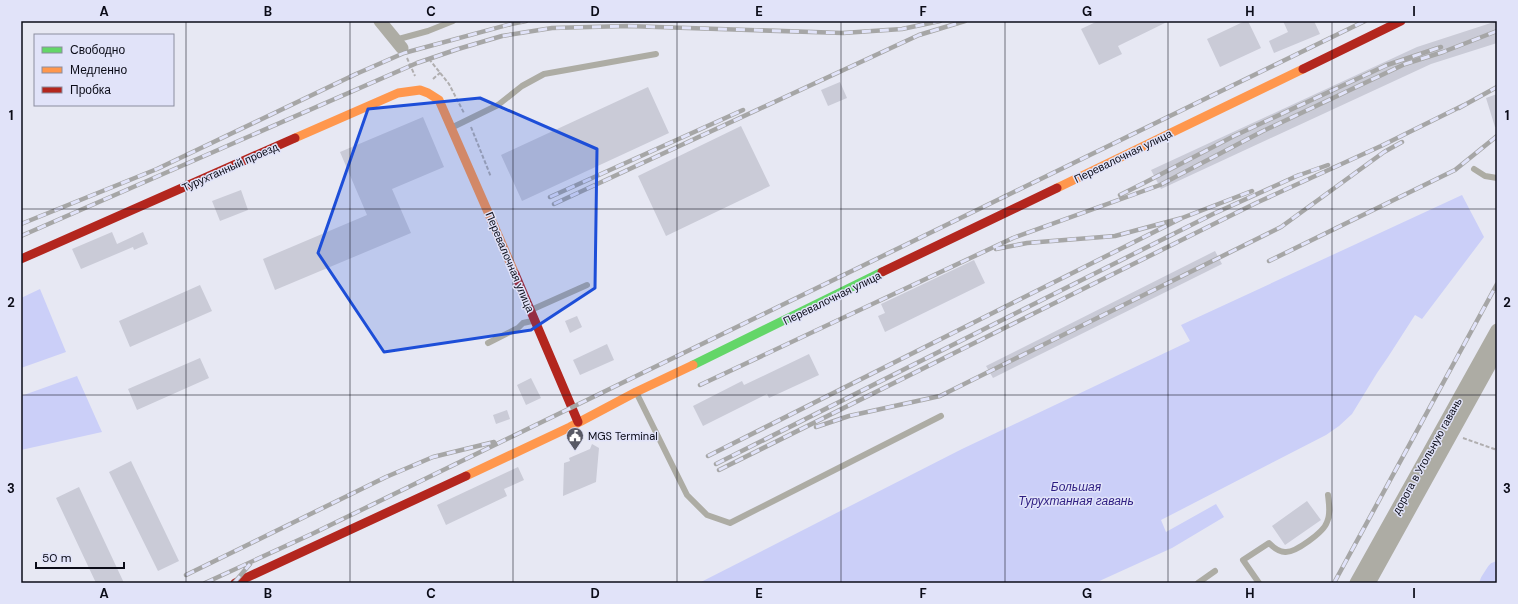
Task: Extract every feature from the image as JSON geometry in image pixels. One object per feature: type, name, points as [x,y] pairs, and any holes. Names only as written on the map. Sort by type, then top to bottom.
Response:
[{"type":"street","points":[[380,21],[399,44]]},
{"type":"street","name":"Перевалочная улица","points":[[421,89],[430,93],[439,100],[488,209],[534,321],[578,422],[636,392],[1401,21]]},
{"type":"street","name":"Турухтанный проезд","points":[[21,258],[147,206],[398,93],[421,89]]},
{"type":"street","name":"дорога в Угольную гавань","points":[[1356,583],[1497,330]]},
{"type":"street","name":"дорога в Угольную гавань","points":[[1369,583],[1497,352]]},
{"type":"street","points":[[235,583],[578,422]]},
{"type":"lane","points":[[399,44],[453,21]]},
{"type":"lane","points":[[452,128],[498,105],[522,86],[544,74],[656,54]]},
{"type":"lane","points":[[1474,169],[1485,176],[1497,178]]},
{"type":"lane","points":[[530,310],[587,285]]},
{"type":"lane","points":[[488,343],[518,328],[523,323],[534,321]]},
{"type":"lane","points":[[636,392],[687,496],[707,515],[730,523],[941,416]]},
{"type":"lane","points":[[1259,583],[1243,560],[1269,543],[1276,549],[1284,552],[1292,551],[1320,532],[1327,524],[1330,515],[1328,495]]},
{"type":"lane","points":[[1198,583],[1215,572]]},
{"type":"path","points":[[399,44],[421,89]]},
{"type":"path","points":[[1463,438],[1497,450]]},
{"type":"highlighted area","points":[[480,98],[597,149],[595,288],[531,330],[384,352],[318,253],[368,109]]},
{"type":"water","name":"Большая Турухтанная гавань","points":[[1462,195],[1484,237],[1422,319],[1415,315],[1352,414],[1326,435],[1161,520],[1166,532],[1216,504],[1224,517],[1172,548],[1095,583],[699,583],[962,449],[1190,341],[1181,325]]},
{"type":"water","points":[[40,289],[66,352],[21,368],[21,298]]},
{"type":"water","points":[[77,376],[102,432],[21,450],[21,396]]},
{"type":"building","points":[[1098,21],[1169,21],[1118,46],[1122,54],[1099,65],[1081,29]]},
{"type":"building","points":[[1245,21],[1248,21],[1261,48],[1220,67],[1207,39]]},
{"type":"building","points":[[1283,21],[1314,21],[1320,34],[1274,53],[1269,41],[1288,32]]},
{"type":"building","points":[[1497,21],[1497,43],[1431,64],[1161,189],[1151,170],[1417,47]]},
{"type":"building","points":[[840,82],[847,98],[828,106],[821,90]]},
{"type":"building","points":[[648,87],[669,133],[522,201],[501,155]]},
{"type":"building","points":[[1497,94],[1497,127],[1495,127],[1486,98]]},
{"type":"building","points":[[423,117],[444,167],[392,189],[411,233],[275,290],[263,259],[367,215],[340,152]]},
{"type":"building","points":[[741,126],[770,186],[666,236],[638,176]]},
{"type":"building","points":[[241,190],[248,210],[220,221],[212,201]]},
{"type":"building","points":[[112,232],[117,244],[143,232],[148,244],[134,250],[133,247],[81,269],[72,249]]},
{"type":"building","points":[[1215,251],[1222,264],[993,378],[986,366]]},
{"type":"building","points":[[974,260],[985,283],[885,332],[878,316],[885,313],[881,304]]},
{"type":"building","points":[[200,285],[212,311],[130,347],[119,321]]},
{"type":"building","points":[[577,316],[582,327],[570,333],[565,321]]},
{"type":"building","points":[[607,344],[614,360],[580,375],[573,360]]},
{"type":"building","points":[[809,354],[819,375],[769,398],[767,394],[703,426],[693,406],[742,381],[744,385]]},
{"type":"building","points":[[200,358],[209,378],[137,410],[128,389]]},
{"type":"building","points":[[531,378],[541,398],[526,405],[517,385]]},
{"type":"building","points":[[507,410],[510,419],[496,424],[493,415]]},
{"type":"building","points":[[592,444],[599,448],[596,482],[563,496],[564,463],[570,461],[569,458],[590,449]]},
{"type":"building","points":[[131,461],[179,561],[158,571],[109,472]]},
{"type":"building","points":[[518,467],[524,480],[504,489],[507,496],[446,525],[437,505]]},
{"type":"building","points":[[79,487],[124,583],[96,583],[56,498]]},
{"type":"building","points":[[1307,501],[1321,520],[1285,545],[1272,526]]},
{"type":"waterway","points":[[1490,583],[1497,572]]},
{"type":"railway","points":[[21,224],[157,169],[356,74],[404,53],[526,21]]},
{"type":"railway","points":[[21,236],[417,63],[502,36],[552,28],[627,26],[843,33],[902,29],[940,21]]},
{"type":"railway","points":[[554,204],[919,35],[965,21]]},
{"type":"railway","points":[[205,583],[314,533],[1365,21]]},
{"type":"railway","points":[[700,385],[1013,238],[1160,185],[1263,131],[1405,64],[1443,52],[1497,31]]},
{"type":"railway","points":[[1120,195],[1234,136],[1387,65],[1441,47]]},
{"type":"railway","points":[[1459,108],[1497,87]]},
{"type":"railway","points":[[719,470],[1256,203],[1381,146],[1464,105]]},
{"type":"railway","points":[[550,197],[743,110]]},
{"type":"railway","points":[[1269,261],[1455,170],[1497,136]]},
{"type":"railway","points":[[816,427],[849,416],[940,396],[1281,227],[1384,152],[1402,142]]},
{"type":"railway","points":[[1294,177],[1328,165]]},
{"type":"railway","points":[[716,464],[1213,214],[1299,175]]},
{"type":"railway","points":[[996,249],[1027,243],[1115,236],[1182,218],[1252,191]]},
{"type":"railway","points":[[708,456],[1182,218]]},
{"type":"railway","points":[[1334,583],[1497,284]]},
{"type":"railway","points":[[186,575],[386,477],[433,457],[494,442]]},
{"type":"railway","points":[[234,583],[250,564]]},
{"type":"traffic: fast","points":[[693,365],[882,272]]},
{"type":"traffic: slow","points":[[1057,188],[1303,69]]},
{"type":"traffic: slow","points":[[295,138],[398,93],[420,90],[428,93],[439,100],[515,274]]},
{"type":"traffic: slow","points":[[466,476],[570,427],[636,392],[693,365]]},
{"type":"traffic: jam","points":[[1303,69],[1401,21]]},
{"type":"traffic: jam","points":[[21,259],[295,138]]},
{"type":"traffic: jam","points":[[882,272],[1057,188]]},
{"type":"traffic: jam","points":[[515,274],[578,422]]},
{"type":"traffic: jam","points":[[235,583],[466,476]]},
{"type":"place","name":"MGS Terminal","points":[[575,451]]}]
